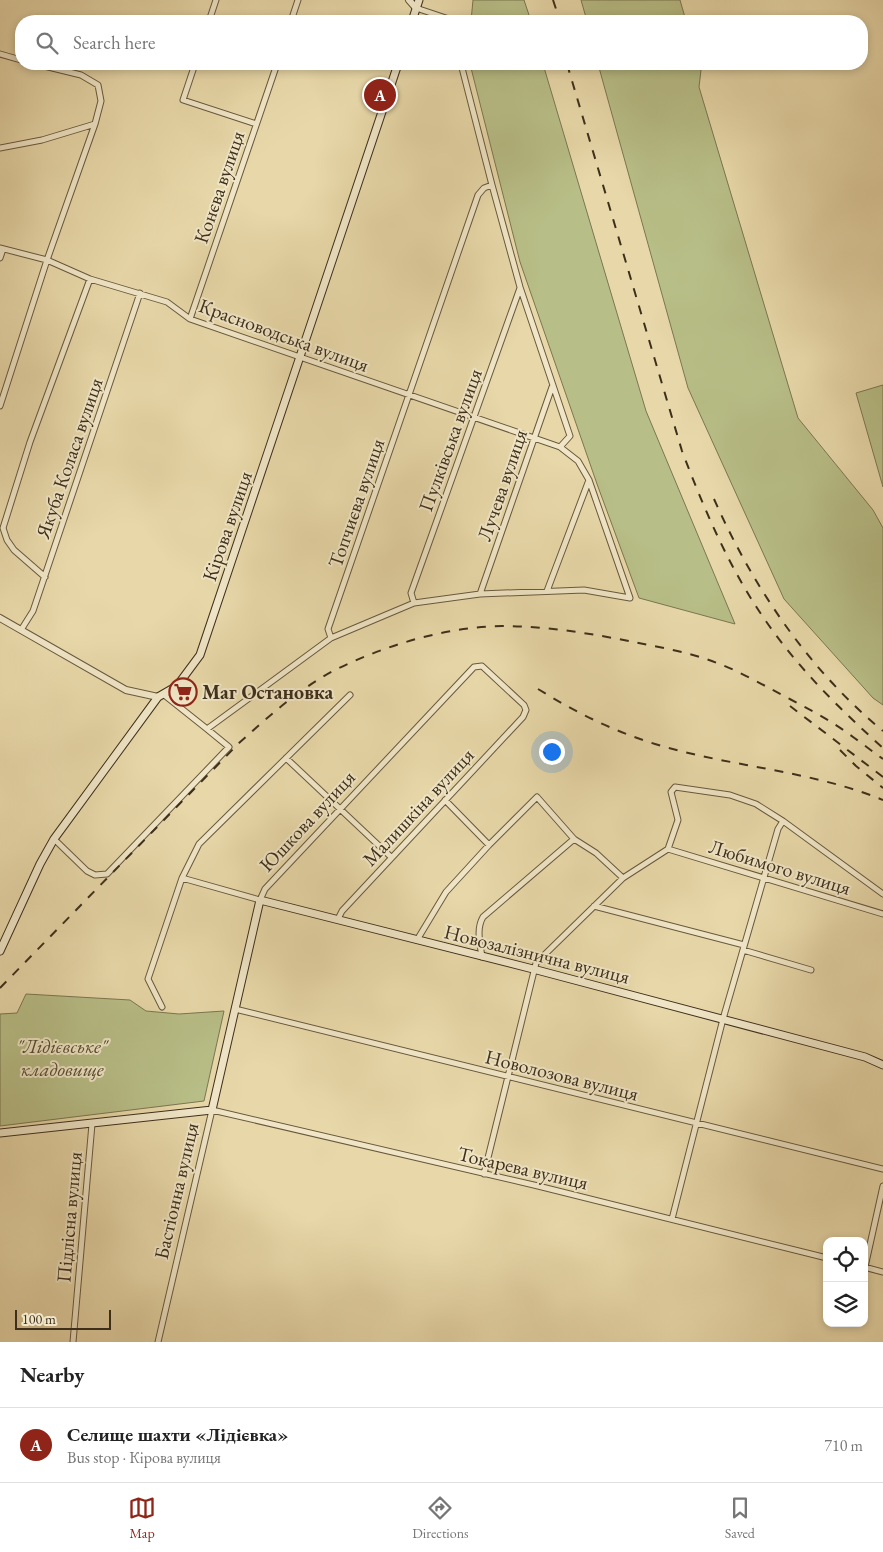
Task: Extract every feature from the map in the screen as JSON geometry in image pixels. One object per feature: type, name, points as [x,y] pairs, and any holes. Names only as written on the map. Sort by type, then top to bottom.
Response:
[{"type":"main road","points":[[414,15],[419,0]]},
{"type":"main road","name":"Кірова вулиця","points":[[0,951],[40,864],[54,839],[161,696],[176,686],[200,655],[396,70]]},
{"type":"main road","name":"Новозалізнична вулиця","points":[[260,900],[723,1019],[865,1057],[883,1065]]},
{"type":"main road","name":"Юшкова вулиця","points":[[212,1110],[260,900]]},
{"type":"main road","name":"Бастіонна вулиця","points":[[0,1133],[212,1110]]},
{"type":"street","points":[[211,15],[216,0]]},
{"type":"street","points":[[293,15],[298,0]]},
{"type":"street","points":[[409,0],[416,8],[437,15]]},
{"type":"street","points":[[0,54],[15,58]]},
{"type":"street","points":[[0,406],[47,260],[95,124],[101,101],[98,85],[81,76],[58,70]]},
{"type":"street","points":[[193,70],[183,100],[256,124]]},
{"type":"street","name":"Конєва вулиця","points":[[190,319],[275,70]]},
{"type":"street","points":[[207,729],[331,638],[414,603],[480,594],[584,590],[630,598],[588,480],[578,461],[560,447],[570,436],[520,287],[462,70]]},
{"type":"street","points":[[0,148],[42,140],[95,124]]},
{"type":"street","name":"Топчиєва вулиця","points":[[331,638],[328,628],[478,196],[484,188],[492,185]]},
{"type":"street","points":[[0,258],[2,249]]},
{"type":"street","name":"Красноводська вулиця","points":[[2,249],[47,260],[90,278],[167,302],[190,319],[560,447]]},
{"type":"street","points":[[45,577],[14,550],[7,540],[3,528],[30,442],[90,278]]},
{"type":"street","name":"Пулківська вулиця","points":[[414,603],[412,593],[520,287]]},
{"type":"street","name":"Якуба Коласа вулиця","points":[[21,630],[33,611],[140,293]]},
{"type":"street","name":"Лучева вулиця","points":[[480,594],[552,386]]},
{"type":"street","points":[[547,591],[588,480]]},
{"type":"street","points":[[0,618],[126,690],[161,696],[230,747],[107,874],[94,875],[87,871],[54,839]]},
{"type":"street","name":"Юшкова вулиця","points":[[260,900],[265,889],[477,665],[484,668],[524,705],[526,710],[523,717]]},
{"type":"street","points":[[162,1007],[148,979],[182,878],[199,844],[350,695]]},
{"type":"street","name":"Малишкіна вулиця","points":[[338,920],[342,911],[391,857],[523,717]]},
{"type":"street","points":[[286,758],[391,857]]},
{"type":"street","points":[[484,1174],[533,969],[540,958],[623,878],[668,849],[678,820],[671,792],[675,787],[730,795],[756,804],[783,821],[883,894]]},
{"type":"street","points":[[417,940],[446,892],[537,797],[574,839],[596,853],[623,878]]},
{"type":"street","points":[[445,800],[489,845]]},
{"type":"street","points":[[672,1219],[723,1019],[763,878],[778,829],[783,821]]},
{"type":"street","points":[[482,957],[478,932],[479,924],[483,917],[574,839]]},
{"type":"street","name":"Любимого вулиця","points":[[668,849],[883,914]]},
{"type":"street","name":"Новозалізнична вулиця","points":[[182,878],[260,900]]},
{"type":"street","points":[[594,906],[743,948],[811,970]]},
{"type":"street","name":"Новолозова вулиця","points":[[235,1009],[883,1169]]},
{"type":"street","name":"Токарева вулиця","points":[[212,1110],[672,1219],[823,1257]]},
{"type":"street","name":"Бастіонна вулиця","points":[[158,1342],[212,1110]]},
{"type":"street","name":"Підлісна вулиця","points":[[73,1342],[92,1124]]},
{"type":"street","points":[[868,1255],[882,1199],[883,1186]]},
{"type":"street","points":[[868,1268],[883,1272]]},
{"type":"green space","points":[[473,0],[524,0],[529,15],[472,15]]},
{"type":"green space","points":[[581,0],[680,0],[684,15],[585,15]]},
{"type":"green space","points":[[472,70],[545,70],[646,411],[735,624],[639,598],[597,484],[520,262]]},
{"type":"green space","points":[[600,70],[701,70],[699,87],[798,418],[873,510],[883,528],[883,705],[873,698],[784,599],[688,388]]},
{"type":"green space","points":[[883,385],[883,487],[856,393]]},
{"type":"green space","name":"\"Лідієвське\" кладовище","points":[[26,994],[130,1000],[146,1011],[179,1014],[224,1011],[204,1101],[0,1126],[0,1014],[17,1013]]},
{"type":"railway","points":[[553,0],[558,15]]},
{"type":"railway","points":[[569,70],[682,451],[721,544],[745,589],[785,647],[853,721],[883,748]]},
{"type":"railway","points":[[714,499],[746,564],[785,625],[830,681],[883,731]]},
{"type":"railway","points":[[0,988],[239,743],[273,713],[297,694],[335,670],[395,645],[416,639],[481,627],[518,626],[582,633],[684,653],[731,669],[801,705],[838,726],[883,759]]},
{"type":"railway","points":[[538,689],[595,720],[655,744],[683,752],[799,775],[855,790],[883,800]]},
{"type":"railway","points":[[790,706],[883,777]]},
{"type":"railway","points":[[840,750],[883,788]]},
{"type":"place","name":"Селище шахти «Лідієвка»","points":[[380,95]]},
{"type":"place","name":"Маг Остановка","points":[[183,692]]}]
